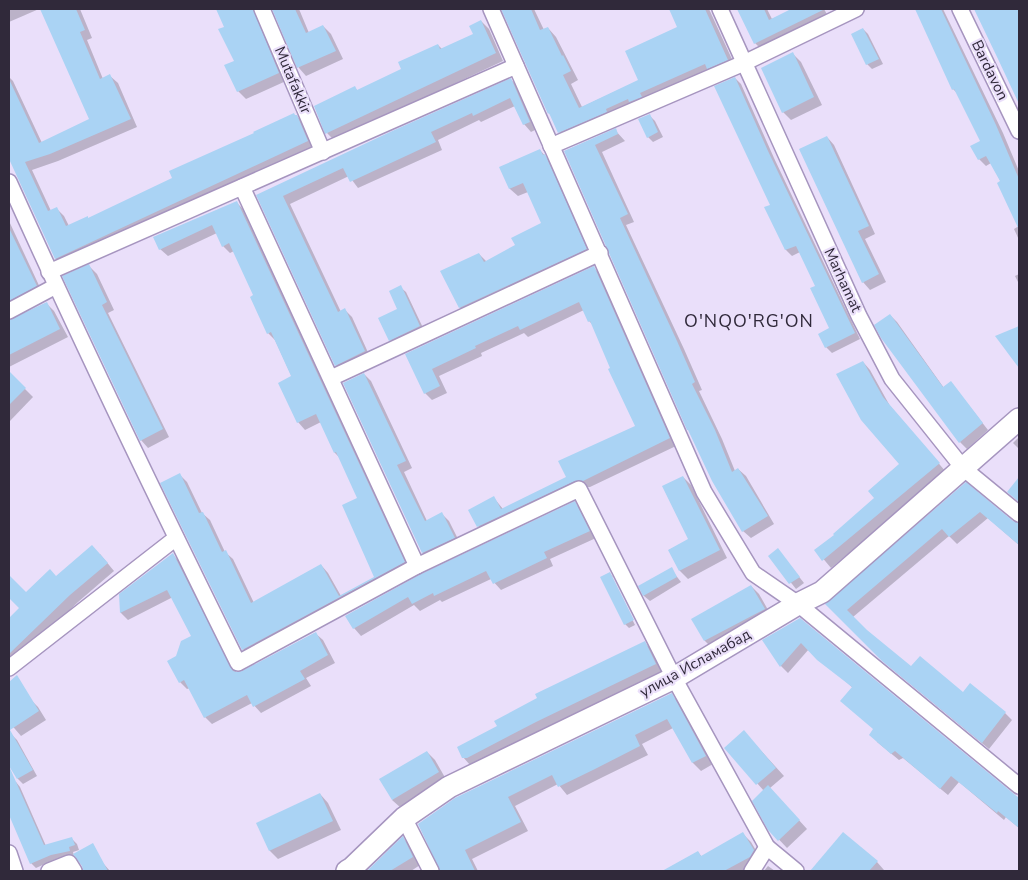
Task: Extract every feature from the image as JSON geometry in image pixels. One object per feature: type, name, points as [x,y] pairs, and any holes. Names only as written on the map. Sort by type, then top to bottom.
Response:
[{"type":"street","name":"Mutafakkir","points":[[262,9],[324,152]]},
{"type":"street","points":[[491,9],[704,492],[753,573],[798,604],[1019,785]]},
{"type":"street","name":"Marhamat","points":[[720,9],[859,316],[888,371],[963,468],[1019,514]]},
{"type":"street","points":[[551,146],[744,63],[856,9]]},
{"type":"street","name":"Bardavon","points":[[960,9],[1019,131]]},
{"type":"street","points":[[49,272],[516,66]]},
{"type":"street","points":[[9,182],[49,272],[238,663],[417,566],[579,489],[674,678],[767,848],[796,871]]},
{"type":"street","points":[[242,187],[417,566]]},
{"type":"street","points":[[331,378],[600,253]]},
{"type":"street","points":[[9,311],[56,286]]},
{"type":"street","name":"улица Исламабад","points":[[347,871],[404,818],[449,787],[674,678],[798,604],[822,592],[1019,419]]},
{"type":"street","points":[[9,668],[176,538]]},
{"type":"street","points":[[404,818],[431,871]]},
{"type":"street","points":[[752,871],[767,848]]},
{"type":"street","points":[[9,853],[15,871]]},
{"type":"street","points":[[49,871],[69,863],[74,871]]},
{"type":"building","points":[[40,9],[76,9],[85,30],[80,32],[100,79],[110,74],[131,119],[50,154],[25,162],[48,211],[57,207],[66,226],[88,216],[88,218],[172,178],[169,171],[294,113],[297,115],[308,141],[55,259],[9,159],[9,79],[39,143],[89,119]]},
{"type":"building","points":[[216,9],[253,9],[279,73],[237,92],[224,65],[234,61],[218,29],[224,27]]},
{"type":"building","points":[[272,9],[295,9],[306,33],[323,25],[336,51],[297,68]]},
{"type":"building","points":[[501,9],[531,9],[540,30],[548,27],[571,71],[563,75],[579,108],[638,80],[625,51],[677,27],[669,9],[705,9],[728,60],[707,69],[705,64],[640,93],[642,97],[629,102],[628,99],[606,109],[607,112],[558,133]]},
{"type":"building","points":[[737,9],[764,9],[769,20],[791,9],[825,9],[754,44]]},
{"type":"building","points":[[915,9],[941,9],[996,125],[1019,179],[1019,230],[997,183],[1000,181],[986,156],[978,160],[970,146],[980,141],[954,89],[952,90]]},
{"type":"building","points":[[974,9],[1019,9],[1019,104],[998,59]]},
{"type":"building","points":[[481,20],[496,53],[325,134],[314,106],[355,86],[357,90],[401,69],[398,62],[438,44],[440,49],[473,34],[469,26]]},
{"type":"building","points":[[863,28],[879,59],[866,65],[851,34]]},
{"type":"building","points":[[793,52],[814,97],[782,113],[761,68]]},
{"type":"building","points":[[735,77],[768,151],[855,333],[825,348],[818,334],[829,328],[810,288],[815,286],[796,246],[785,250],[764,207],[770,205],[714,86]]},
{"type":"building","points":[[511,78],[530,122],[523,125],[510,98],[473,116],[472,113],[431,132],[436,142],[350,182],[343,168],[283,196],[338,312],[345,308],[365,351],[335,366],[256,195]]},
{"type":"building","points":[[650,114],[658,132],[647,138],[638,119]]},
{"type":"building","points":[[616,128],[618,134],[595,145],[628,214],[620,218],[677,341],[695,382],[692,384],[715,430],[732,472],[738,468],[768,516],[742,532],[712,481],[687,430],[564,151]]},
{"type":"building","points":[[827,136],[869,226],[858,231],[879,274],[862,283],[799,149]]},
{"type":"building","points":[[540,149],[543,155],[545,154],[587,249],[459,308],[440,271],[479,253],[484,262],[515,245],[511,238],[541,223],[523,183],[509,189],[499,167]]},
{"type":"building","points":[[237,201],[405,562],[242,650],[160,483],[180,473],[199,513],[203,512],[222,552],[226,550],[251,603],[321,564],[339,596],[374,577],[342,505],[357,498],[316,414],[297,423],[278,383],[291,376],[271,332],[267,334],[250,297],[253,295],[229,243],[222,247],[212,225],[159,250],[153,237]]},
{"type":"building","points":[[9,228],[37,286],[9,301]]},
{"type":"building","points":[[89,264],[107,302],[102,305],[163,429],[140,441],[62,276]]},
{"type":"building","points":[[594,266],[670,438],[583,481],[575,481],[477,527],[468,510],[494,496],[501,509],[566,477],[558,461],[635,426],[608,369],[610,368],[590,321],[588,322],[579,302],[520,330],[518,326],[432,369],[440,386],[424,394],[405,354]]},
{"type":"building","points":[[401,285],[420,326],[389,341],[378,318],[397,309],[389,291]]},
{"type":"building","points":[[47,302],[60,329],[9,355],[9,320]]},
{"type":"building","points":[[890,314],[943,387],[951,381],[983,423],[959,443],[881,338],[874,325]]},
{"type":"building","points":[[1019,326],[1019,368],[995,336]]},
{"type":"building","points":[[863,361],[883,397],[940,463],[822,561],[814,550],[834,535],[874,498],[868,491],[899,464],[861,420],[836,374]]},
{"type":"building","points":[[9,371],[26,388],[9,405]]},
{"type":"building","points":[[364,373],[406,461],[397,465],[425,521],[442,512],[455,538],[422,553],[343,383]]},
{"type":"building","points":[[683,476],[720,550],[679,571],[668,550],[688,539],[662,486]]},
{"type":"building","points":[[1019,477],[1019,502],[1007,492]]},
{"type":"building","points":[[966,482],[1013,521],[1019,523],[1019,545],[980,512],[949,537],[942,529],[847,610],[867,630],[911,666],[920,656],[963,692],[970,683],[1006,712],[982,743],[882,661],[825,604]]},
{"type":"building","points":[[575,501],[590,531],[544,552],[547,558],[493,584],[486,571],[434,596],[433,593],[412,604],[408,597],[353,629],[345,616],[421,574]]},
{"type":"building","points":[[92,545],[108,563],[70,595],[9,654],[9,618],[19,608],[9,598],[9,575],[26,592],[50,569],[56,576]]},
{"type":"building","points":[[778,548],[800,577],[789,584],[768,556]]},
{"type":"building","points":[[173,553],[233,671],[242,671],[316,632],[328,655],[300,671],[305,679],[253,707],[247,695],[204,718],[184,680],[179,683],[167,661],[176,656],[181,641],[191,636],[167,590],[120,613],[119,594]]},
{"type":"building","points":[[672,567],[677,577],[643,596],[638,586]]},
{"type":"building","points":[[610,572],[634,620],[624,625],[600,577]]},
{"type":"building","points":[[751,585],[765,609],[704,641],[691,619]]},
{"type":"building","points":[[800,618],[1019,798],[1019,828],[951,776],[940,789],[895,751],[891,754],[869,735],[873,729],[840,701],[852,687],[817,660],[801,643],[780,667],[762,640]]},
{"type":"building","points":[[645,641],[656,664],[536,722],[467,758],[462,758],[457,747],[497,726],[494,721],[537,698],[535,694]]},
{"type":"building","points":[[17,675],[39,711],[10,730],[33,770],[17,779],[9,766],[9,682]]},
{"type":"building","points":[[672,693],[706,756],[692,763],[667,719],[635,735],[640,746],[595,769],[558,787],[552,775],[508,797],[521,822],[465,850],[475,871],[440,871],[418,824],[455,798]]},
{"type":"building","points":[[744,730],[776,768],[756,785],[724,748]]},
{"type":"building","points":[[427,751],[439,772],[392,800],[379,779]]},
{"type":"building","points":[[9,766],[44,845],[72,837],[75,845],[69,847],[70,851],[51,855],[30,864],[9,815]]},
{"type":"building","points":[[768,785],[800,820],[778,841],[768,830],[752,801]]},
{"type":"building","points":[[320,793],[333,821],[269,851],[256,823]]},
{"type":"building","points":[[743,832],[754,850],[750,857],[724,871],[662,871],[698,851],[701,856]]},
{"type":"building","points":[[843,832],[878,861],[869,871],[810,871]]},
{"type":"building","points":[[403,836],[413,857],[390,871],[368,870]]},
{"type":"building","points":[[93,843],[108,871],[83,871],[82,866],[73,854]]},
{"type":"district","name":"O'NQO'RG'ON","points":[[749,321]]}]
